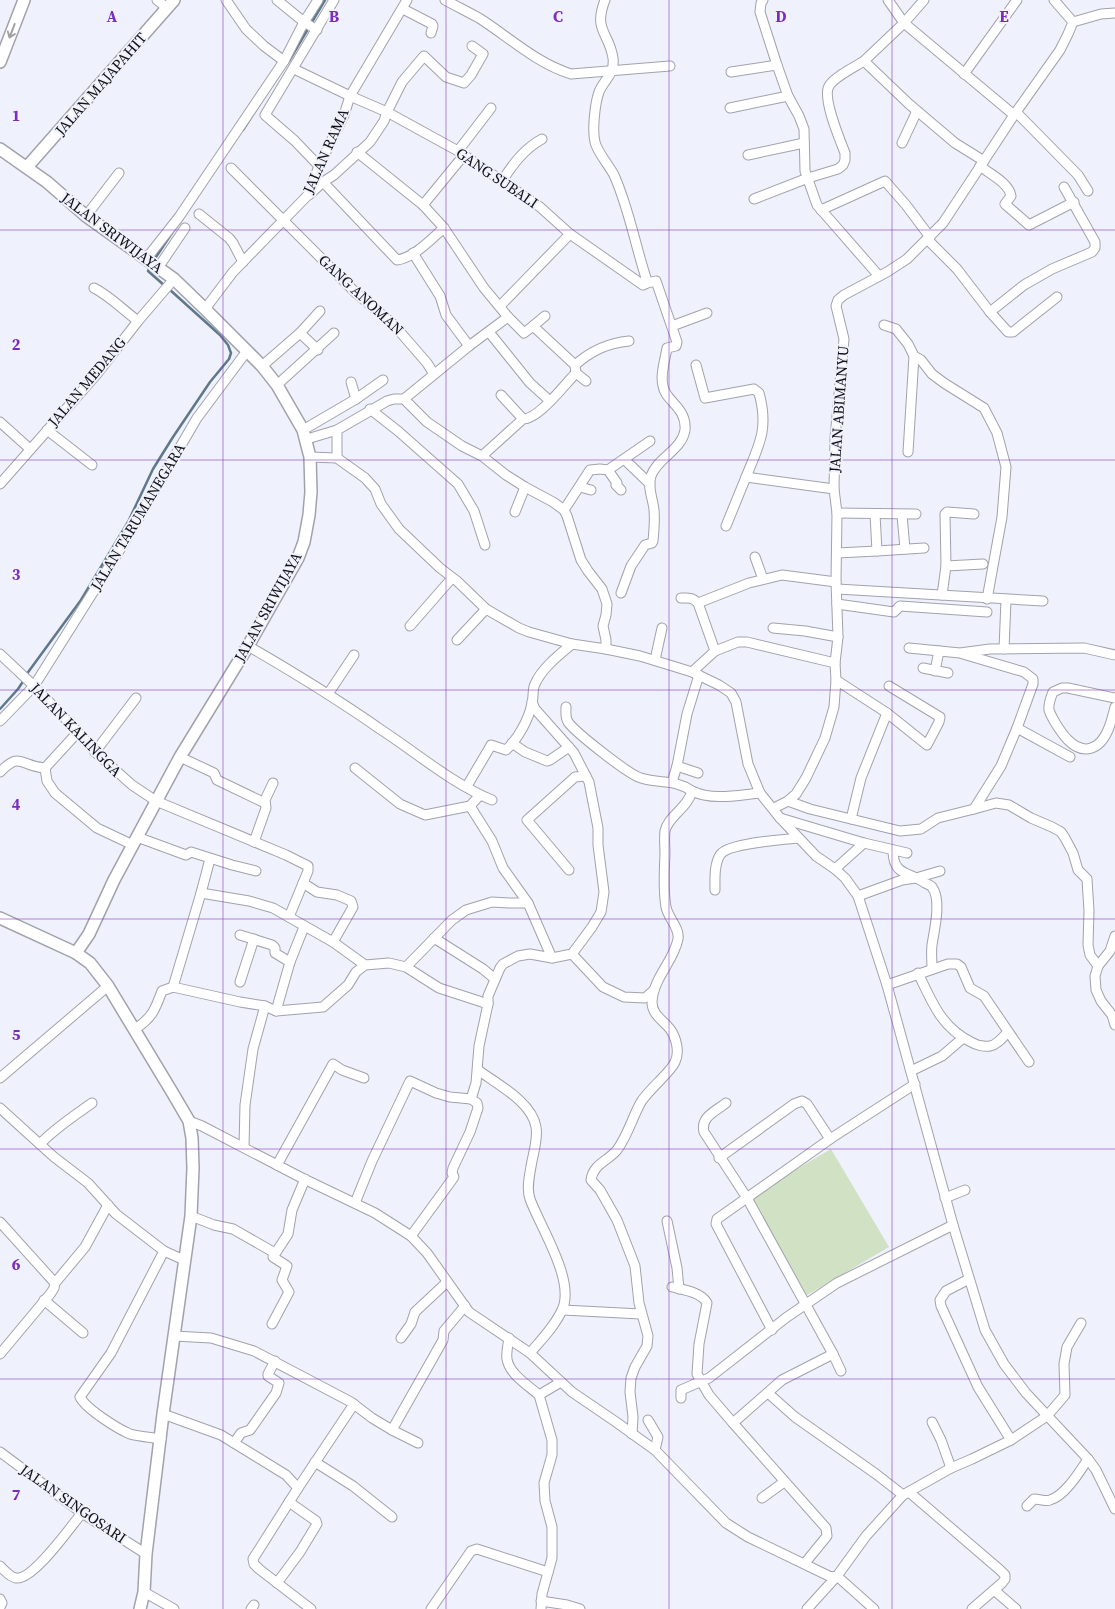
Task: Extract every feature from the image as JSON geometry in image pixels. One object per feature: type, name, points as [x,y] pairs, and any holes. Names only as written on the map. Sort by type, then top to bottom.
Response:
[{"type":"main road","points":[[0,62],[24,0]]},
{"type":"main road","name":"JALAN MAJAPAHIT","points":[[27,167],[171,4]]},
{"type":"main road","name":"JALAN SRIWIJAYA","points":[[0,149],[47,182],[86,216],[174,280],[205,309],[262,366],[277,385],[305,434],[313,457],[310,515],[298,558],[248,646],[180,757],[135,841],[89,934],[76,953]]},
{"type":"main road","points":[[0,918],[76,953],[90,963],[108,986],[135,1029],[189,1121],[192,1138],[193,1168],[191,1216],[146,1554],[144,1592],[140,1609]]},
{"type":"street","points":[[157,0],[171,4]]},
{"type":"street","points":[[226,0],[246,28],[264,46],[284,61]]},
{"type":"street","points":[[277,0],[310,26]]},
{"type":"street","points":[[318,0],[294,69],[265,115],[295,141],[319,166]]},
{"type":"street","points":[[152,264],[179,217],[284,61],[310,26],[334,0]]},
{"type":"street","points":[[445,0],[478,18],[543,62],[557,70],[570,74],[670,66]]},
{"type":"street","points":[[605,0],[601,9],[600,22],[613,58],[612,71],[599,92],[594,114],[595,142],[614,175],[626,208],[647,284]]},
{"type":"street","points":[[763,0],[760,3],[760,12],[776,65],[788,96],[800,116],[804,128],[805,171],[818,205],[879,276]]},
{"type":"street","points":[[888,0],[904,23],[1015,114],[1078,175],[1088,191]]},
{"type":"street","points":[[754,199],[808,178],[838,169],[843,165],[845,160],[844,153],[828,102],[827,93],[829,86],[864,61],[904,23],[924,0]]},
{"type":"street","points":[[964,74],[1017,0]]},
{"type":"street","points":[[1054,0],[1072,22],[1102,14],[1115,13]]},
{"type":"street","points":[[405,4],[432,24],[431,33]]},
{"type":"street","name":"JALAN RAMA","points":[[205,309],[243,262],[308,195],[319,166],[344,115],[350,96],[405,4]]},
{"type":"street","name":"JALAN ABIMANYU","points":[[774,808],[788,801],[796,794],[806,778],[825,738],[834,707],[838,637],[836,586],[837,513],[834,489],[835,438],[844,338],[836,306],[838,300],[907,259],[944,223],[1015,114],[1060,50],[1072,22]]},
{"type":"street","points":[[308,195],[334,175],[370,142],[384,121],[402,82],[424,56],[446,77],[464,83],[478,65],[483,54],[472,46]]},
{"type":"street","points":[[864,61],[917,110],[1004,184],[1010,191],[1011,196],[1005,204],[1029,225],[1074,202]]},
{"type":"street","points":[[731,72],[776,65]]},
{"type":"street","name":"GANG SUBALI","points":[[294,69],[387,112],[461,153],[540,207],[570,234],[642,285],[656,281],[672,326]]},
{"type":"street","points":[[730,108],[788,96]]},
{"type":"street","points":[[423,205],[491,108]]},
{"type":"street","points":[[902,143],[917,110]]},
{"type":"street","points":[[502,181],[520,156],[532,144],[542,139]]},
{"type":"street","points":[[748,155],[804,144]]},
{"type":"street","points":[[357,152],[423,205],[444,228],[484,288],[508,317],[525,333],[545,316]]},
{"type":"street","name":"GANG ANOMAN","points":[[231,168],[356,293],[394,325],[427,363],[434,374]]},
{"type":"street","points":[[86,216],[119,173]]},
{"type":"street","points":[[821,210],[885,181],[906,205],[929,239],[957,269],[1008,332],[1013,332],[1057,297]]},
{"type":"street","points":[[323,182],[397,260],[413,253],[444,228]]},
{"type":"street","points":[[990,312],[1024,285],[1052,269],[1092,252],[1095,248],[1094,242],[1074,202],[1064,187]]},
{"type":"street","points":[[200,214],[229,238],[243,262]]},
{"type":"street","points":[[152,264],[185,228]]},
{"type":"street","points":[[500,306],[570,234]]},
{"type":"street","points":[[413,253],[440,296],[446,315],[469,346]]},
{"type":"street","name":"JALAN MEDANG","points":[[0,484],[96,375],[138,321],[174,280]]},
{"type":"street","points":[[94,288],[107,294],[116,305],[138,321]]},
{"type":"street","points":[[262,366],[300,333],[320,311]]},
{"type":"street","points":[[621,593],[633,562],[645,544],[652,543],[653,541],[654,510],[650,484],[653,471],[674,449],[685,428],[682,412],[665,392],[663,386],[662,377],[667,348],[677,345],[672,326],[707,313]]},
{"type":"street","points":[[404,399],[508,317]]},
{"type":"street","points":[[884,325],[896,329],[908,344],[914,356],[908,452]]},
{"type":"street","points":[[533,326],[586,381]]},
{"type":"street","points":[[489,332],[530,383],[550,401]]},
{"type":"street","points":[[300,333],[318,350]]},
{"type":"street","points":[[277,385],[334,334]]},
{"type":"street","points":[[482,456],[523,419],[532,417],[550,401],[594,350],[615,342],[629,341]]},
{"type":"street","name":"JALAN TARUMANEGARA","points":[[0,722],[34,686],[124,543],[197,418],[247,352]]},
{"type":"street","points":[[914,356],[921,360],[932,374],[944,383],[984,408],[997,433],[1006,467],[1002,517],[987,599]]},
{"type":"street","points":[[696,365],[705,398],[754,389],[759,392],[762,403],[763,433],[726,526]]},
{"type":"street","points":[[305,434],[383,380]]},
{"type":"street","points":[[351,382],[356,399]]},
{"type":"street","points":[[501,395],[523,419]]},
{"type":"street","points":[[305,434],[336,430],[387,401],[394,398],[404,399],[427,422],[462,446],[482,456],[526,487],[553,502],[564,510],[581,560],[602,589],[606,604],[604,626],[606,649]]},
{"type":"street","points":[[370,409],[458,484],[474,511],[485,545]]},
{"type":"street","points":[[0,422],[30,449]]},
{"type":"street","points":[[47,430],[92,465]]},
{"type":"street","points":[[336,430],[337,458]]},
{"type":"street","points":[[564,510],[590,470],[608,470],[650,441]]},
{"type":"street","points":[[313,457],[337,458],[365,478],[375,489],[381,504],[399,529],[486,608],[529,632],[572,644],[648,658],[696,674],[731,693],[736,702],[744,750],[760,793],[798,838],[816,856],[835,869],[851,885],[858,896],[887,985],[952,1225],[986,1330],[1004,1364],[1026,1394],[1088,1458],[1115,1509]]},
{"type":"street","points":[[624,459],[650,484]]},
{"type":"street","points":[[608,470],[621,490]]},
{"type":"street","points":[[746,477],[834,489]]},
{"type":"street","points":[[515,512],[526,487]]},
{"type":"street","points":[[580,487],[591,490]]},
{"type":"street","points":[[942,596],[946,566],[945,514],[947,512],[974,514]]},
{"type":"street","points":[[837,513],[916,514]]},
{"type":"street","points":[[875,514],[877,552]]},
{"type":"street","points":[[902,515],[905,549]]},
{"type":"street","points":[[836,553],[924,548]]},
{"type":"street","points":[[756,557],[763,579]]},
{"type":"street","points":[[946,566],[983,564]]},
{"type":"street","points":[[698,603],[763,579],[782,575],[836,586],[942,596],[1043,601]]},
{"type":"street","points":[[410,626],[452,578]]},
{"type":"street","points":[[681,598],[694,599],[698,603],[716,651]]},
{"type":"street","points":[[1004,649],[1006,600]]},
{"type":"street","points":[[837,604],[894,612],[900,606],[987,612]]},
{"type":"street","points":[[457,640],[486,608]]},
{"type":"street","points":[[648,658],[662,628]]},
{"type":"street","points":[[773,628],[805,630],[838,637]]},
{"type":"street","points":[[672,782],[696,674],[716,651],[738,642],[747,642],[835,664]]},
{"type":"street","points":[[467,786],[492,745],[506,750],[512,743],[532,702],[534,685],[541,674],[572,644]]},
{"type":"street","points":[[248,646],[328,694],[380,728],[441,772],[492,800]]},
{"type":"street","points":[[909,648],[960,653],[1024,672],[1033,679],[1033,684],[1017,728],[1001,766],[974,808]]},
{"type":"street","points":[[960,653],[990,649],[1084,648],[1115,655]]},
{"type":"street","points":[[935,671],[939,651]]},
{"type":"street","name":"JALAN KALINGGA","points":[[0,654],[34,686],[95,752],[132,786],[156,802],[286,855],[308,866],[303,883]]},
{"type":"street","points":[[328,694],[354,655]]},
{"type":"street","points":[[923,668],[948,673]]},
{"type":"street","points":[[836,680],[887,713],[927,745],[940,717],[889,686]]},
{"type":"street","points":[[1115,698],[1062,688],[1054,692],[1050,700],[1049,710],[1062,735],[1075,747],[1084,750],[1100,741],[1108,731],[1115,707]]},
{"type":"street","points":[[95,752],[136,698]]},
{"type":"street","points":[[471,1099],[478,1070],[479,1046],[488,996],[503,964],[518,956],[530,954],[552,958],[572,954],[601,912],[604,892],[598,845],[598,828],[589,782],[574,753],[535,709],[532,702]]},
{"type":"street","points":[[566,707],[566,717],[569,724],[605,754],[639,778],[683,785],[707,797],[760,793]]},
{"type":"street","points":[[851,819],[861,778],[887,713]]},
{"type":"street","points":[[1017,728],[1070,757]]},
{"type":"street","points":[[45,768],[78,732]]},
{"type":"street","points":[[512,743],[526,752],[547,761],[569,747]]},
{"type":"street","points":[[180,757],[214,773],[217,780],[265,803]]},
{"type":"street","points":[[0,772],[10,762],[16,760],[35,767],[45,768]]},
{"type":"street","points":[[677,766],[698,773]]},
{"type":"street","points":[[45,768],[47,782],[55,792],[96,828],[186,855],[191,852],[256,870]]},
{"type":"street","points":[[355,768],[400,804],[425,815],[470,806],[480,795]]},
{"type":"street","points":[[569,870],[526,820],[575,776],[586,776]]},
{"type":"street","points":[[254,842],[273,783]]},
{"type":"street","points":[[632,1434],[631,1378],[647,1346],[648,1336],[641,1314],[636,1266],[617,1220],[600,1190],[591,1180],[592,1173],[599,1164],[618,1149],[641,1103],[675,1062],[678,1052],[671,1030],[657,1016],[652,1004],[654,990],[679,937],[666,909],[666,830],[673,818],[690,799],[692,791]]},
{"type":"street","points":[[788,801],[810,809],[900,831],[921,829],[938,818],[996,803],[1009,805],[1061,832],[1073,853],[1078,870],[1087,879],[1089,911],[1088,945],[1090,955],[1098,966]]},
{"type":"street","points":[[470,806],[492,841],[502,868],[528,903],[552,958]]},
{"type":"street","points":[[780,818],[864,843],[907,853]]},
{"type":"street","points":[[715,890],[717,864],[720,855],[726,849],[798,838]]},
{"type":"street","points":[[835,869],[864,843]]},
{"type":"street","points":[[894,850],[894,865],[898,869],[932,887],[935,897],[936,919],[932,946],[932,969]]},
{"type":"street","points":[[174,987],[210,858]]},
{"type":"street","points":[[858,896],[902,880],[940,871]]},
{"type":"street","points":[[289,917],[303,883],[317,892],[331,894],[351,901],[353,907],[332,942]]},
{"type":"street","points":[[201,893],[249,901],[272,908],[332,942],[365,965]]},
{"type":"street","points":[[406,967],[452,920],[466,910],[492,902],[528,903]]},
{"type":"street","points":[[276,1011],[290,962],[304,927]]},
{"type":"street","points":[[240,935],[275,947],[275,953],[290,962]]},
{"type":"street","points":[[1115,936],[1113,950],[1098,966],[1095,976],[1096,990],[1101,1001],[1114,1014],[1115,1025]]},
{"type":"street","points":[[434,938],[483,969],[495,979]]},
{"type":"street","points":[[240,982],[254,940]]},
{"type":"street","points":[[572,954],[603,987],[624,998],[645,998],[654,990]]},
{"type":"street","points":[[135,1029],[153,1014],[162,991],[174,987],[265,1006],[276,1011],[323,1008],[348,985],[356,972],[365,965],[389,963],[406,967],[439,988],[488,1004]]},
{"type":"street","points":[[887,985],[918,973],[948,964],[957,964],[961,968],[970,988],[984,996],[1029,1062]]},
{"type":"street","points":[[918,973],[943,1021],[963,1038],[977,1045],[990,1046],[997,1043],[1008,1032]]},
{"type":"street","points":[[0,1078],[108,986]]},
{"type":"street","points":[[244,1147],[245,1105],[253,1049],[265,1006]]},
{"type":"street","points":[[911,1071],[942,1056],[963,1038]]},
{"type":"street","points":[[278,1165],[333,1064],[342,1070],[364,1078]]},
{"type":"street","points":[[478,1070],[520,1100],[534,1117],[537,1128],[530,1174],[530,1198],[550,1240],[566,1288],[566,1299],[563,1310],[530,1353]]},
{"type":"street","points":[[355,1203],[372,1161],[410,1081],[443,1095],[471,1099],[477,1103],[478,1108],[470,1132],[453,1168],[452,1173],[454,1176],[411,1236]]},
{"type":"street","points":[[772,1330],[716,1224],[717,1218],[830,1139],[915,1084]]},
{"type":"street","points":[[719,1158],[794,1104],[802,1101],[808,1104],[830,1139]]},
{"type":"street","points":[[40,1144],[61,1125],[92,1103]]},
{"type":"street","points":[[726,1104],[704,1119],[702,1126],[704,1132],[719,1158],[747,1198],[841,1371]]},
{"type":"street","points":[[0,1108],[88,1183],[116,1214],[164,1251],[184,1260]]},
{"type":"street","points":[[189,1121],[376,1213],[411,1236],[427,1253],[469,1312],[530,1353],[572,1392],[655,1450],[726,1523],[748,1538],[805,1563],[831,1577],[837,1576]]},
{"type":"street","points":[[272,1324],[289,1292],[282,1281],[288,1267],[273,1257],[288,1234],[292,1210],[305,1179]]},
{"type":"street","points":[[945,1198],[965,1190]]},
{"type":"street","points":[[0,1354],[54,1288],[54,1283],[85,1247],[108,1205]]},
{"type":"street","points":[[191,1216],[233,1229],[275,1253]]},
{"type":"street","points":[[667,1221],[676,1268],[676,1288],[702,1296],[707,1303],[697,1362],[697,1371],[701,1381],[716,1405],[826,1528],[827,1536],[805,1563]]},
{"type":"street","points":[[0,1222],[54,1283]]},
{"type":"street","points":[[681,1398],[681,1390],[709,1378],[787,1317],[837,1283],[952,1225]]},
{"type":"street","points":[[161,1439],[131,1434],[114,1425],[85,1404],[80,1397],[111,1353],[164,1251]]},
{"type":"street","points":[[969,1279],[946,1291],[940,1300],[941,1306],[978,1387],[1011,1440]]},
{"type":"street","points":[[402,1338],[411,1324],[415,1312],[447,1282]]},
{"type":"street","points":[[44,1300],[83,1333]]},
{"type":"street","points":[[392,1430],[443,1340],[444,1331],[465,1306]]},
{"type":"street","points":[[563,1310],[641,1314]]},
{"type":"street","points":[[807,1609],[837,1576],[866,1536],[906,1494],[951,1468],[1011,1440],[1047,1416],[1065,1395],[1064,1364],[1067,1347],[1081,1323]]},
{"type":"street","points":[[174,1336],[211,1338],[254,1351],[354,1404],[372,1418],[418,1443]]},
{"type":"street","points":[[509,1338],[507,1358],[509,1365],[539,1395],[552,1440],[552,1455],[544,1483],[545,1501],[552,1527],[552,1558],[545,1571],[541,1605],[567,1605],[580,1609]]},
{"type":"street","points":[[733,1423],[782,1380],[833,1354]]},
{"type":"street","points":[[234,1443],[241,1433],[250,1430],[276,1393],[278,1383],[268,1376],[275,1361]]},
{"type":"street","points":[[539,1395],[561,1382]]},
{"type":"street","points":[[768,1393],[795,1417],[906,1494],[1000,1570],[1005,1579],[972,1609]]},
{"type":"street","points":[[310,1609],[254,1564],[253,1559],[354,1404]]},
{"type":"street","points":[[164,1414],[220,1435],[286,1475],[298,1488]]},
{"type":"street","points":[[648,1420],[658,1437],[655,1450]]},
{"type":"street","points":[[932,1422],[951,1468]]},
{"type":"street","name":"JALAN SINGOSARI","points":[[0,1453],[82,1513],[146,1554]]},
{"type":"street","points":[[1027,1506],[1034,1499],[1045,1501],[1057,1496],[1069,1485],[1088,1458]]},
{"type":"street","points":[[315,1462],[352,1486],[392,1517]]},
{"type":"street","points":[[762,1498],[784,1482]]},
{"type":"street","points":[[277,1584],[317,1524],[316,1521],[289,1502]]},
{"type":"street","points":[[0,1566],[18,1578],[34,1571],[82,1513]]},
{"type":"street","points":[[431,1609],[471,1551],[478,1549],[545,1571]]},
{"type":"street","points":[[837,1576],[874,1609]]},
{"type":"street","points":[[994,1590],[1016,1609]]},
{"type":"street","points":[[144,1592],[174,1609]]},
{"type":"street","points":[[0,1599],[2,1602],[0,1607]]},
{"type":"green space","points":[[831,1149],[889,1247],[807,1295],[749,1197]]},
{"type":"waterway","points":[[289,61],[325,0]]},
{"type":"waterway","points":[[243,130],[259,105]]},
{"type":"waterway","points":[[154,260],[176,227]]},
{"type":"waterway","points":[[150,267],[148,271],[165,286]]},
{"type":"waterway","points":[[26,675],[81,600],[128,522],[153,469],[210,382],[229,359],[231,353],[228,345],[220,335],[169,289]]},
{"type":"waterway","points":[[0,709],[24,680]]}]
